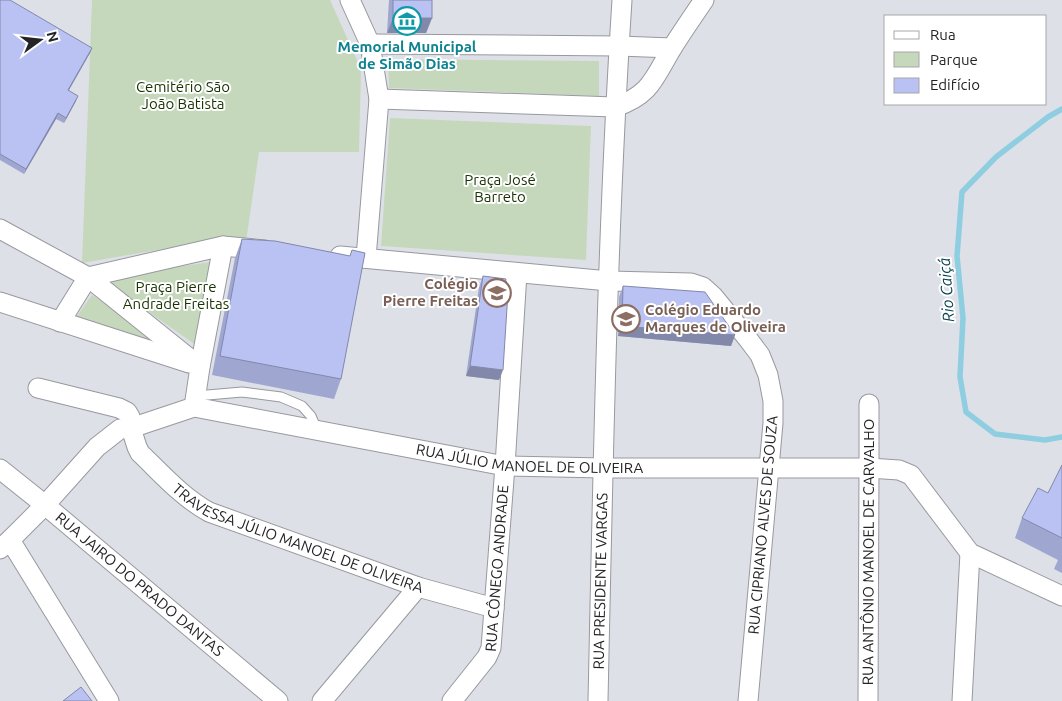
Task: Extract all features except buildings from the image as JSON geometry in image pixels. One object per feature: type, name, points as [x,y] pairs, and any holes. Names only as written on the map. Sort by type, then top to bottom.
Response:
[{"type":"street","points":[[350,0],[370,44],[379,99],[366,258]]},
{"type":"street","points":[[319,254],[609,281],[615,107],[622,0]]},
{"type":"street","points":[[379,99],[615,107],[628,103],[641,95],[654,80],[672,48],[704,0]]},
{"type":"street","points":[[370,44],[672,48]]},
{"type":"street","points":[[0,229],[88,277],[200,367]]},
{"type":"street","points":[[109,701],[5,544],[45,505],[98,447],[120,429],[131,428],[195,401],[223,246]]},
{"type":"street","points":[[60,322],[88,277],[223,246],[280,251]]},
{"type":"street","name":"RUA CÔNEGO ANDRADE","points":[[452,701],[487,657],[491,648],[517,273]]},
{"type":"street","name":"RUA CIPRIANO ALVES DE SOUZA","points":[[609,281],[691,283],[703,287],[713,296],[760,355],[768,375],[773,400],[774,423],[748,701]]},
{"type":"street","name":"RUA PRESIDENTE VARGAS","points":[[598,701],[609,281]]},
{"type":"street","points":[[0,302],[200,367]]},
{"type":"street","name":"TRAVESSA JÚLIO MANOEL DE OLIVEIRA","points":[[38,388],[119,408],[127,412],[140,453],[184,496],[202,509],[418,586],[494,608]]},
{"type":"street","name":"RUA JÚLIO MANOEL DE OLIVEIRA","points":[[195,401],[318,431],[505,466],[869,468],[899,470],[911,475],[970,553]]},
{"type":"street","name":"RUA ANTÔNIO MANOEL DE CARVALHO","points":[[868,701],[869,404]]},
{"type":"street","name":"RUA JAIRO DO PRADO DANTAS","points":[[0,469],[278,701]]},
{"type":"street","points":[[962,701],[970,553],[1062,596]]},
{"type":"street","points":[[322,701],[418,586]]},
{"type":"lane","points":[[195,401],[242,392],[281,397],[302,406],[311,416],[318,431]]},
{"type":"green space","name":"Cemitério São João Batista","points":[[92,0],[330,0],[361,69],[359,152],[259,152],[246,242],[198,243],[82,263]]},
{"type":"green space","points":[[388,59],[599,61],[599,96],[389,88]]},
{"type":"green space","name":"Praça José Barreto","points":[[390,118],[591,126],[586,260],[381,246]]},
{"type":"green space","name":"Praça Pierre Andrade Freitas","points":[[211,262],[197,346],[112,286],[113,276]]},
{"type":"green space","name":"Praça Pierre Andrade Freitas","points":[[92,295],[156,338],[153,348],[74,320]]},
{"type":"waterway","name":"Rio Caiçá","points":[[1062,109],[1048,117],[996,157],[962,192],[957,256],[963,318],[960,377],[966,412],[995,434],[1045,440],[1062,437]]},
{"type":"place","name":"Memorial Municipal de Simão Dias","points":[[407,21]]},
{"type":"place","name":"Colégio Pierre Freitas","points":[[497,293]]},
{"type":"place","name":"Colégio Eduardo Marques de Oliveira","points":[[626,319]]}]
